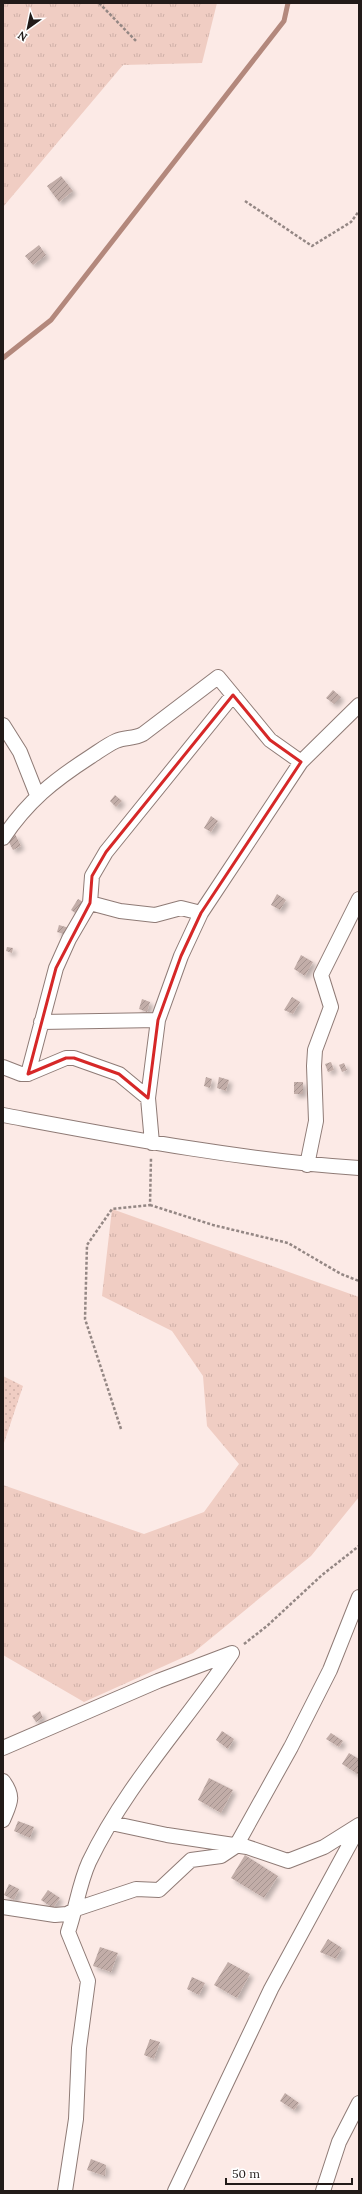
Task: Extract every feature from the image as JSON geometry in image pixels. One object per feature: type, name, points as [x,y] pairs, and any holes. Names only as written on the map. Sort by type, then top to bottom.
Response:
[{"type":"street","points":[[3,838],[14,822],[37,795],[58,777],[116,741],[135,738],[142,734],[218,676],[270,740],[301,762]]},
{"type":"street","points":[[28,1074],[56,968],[69,939],[90,903],[92,876],[106,852],[233,695]]},
{"type":"street","points":[[152,1143],[148,1098],[158,1020],[181,956],[201,913],[301,762],[359,705]]},
{"type":"street","points":[[3,725],[20,752],[37,795]]},
{"type":"street","points":[[307,1165],[316,1121],[314,1066],[315,1050],[331,1007],[321,975],[359,899]]},
{"type":"street","points":[[90,903],[120,911],[156,915],[181,908],[201,913]]},
{"type":"street","points":[[41,1022],[158,1020]]},
{"type":"street","points":[[3,1067],[21,1074],[28,1074],[66,1058],[74,1058],[119,1074],[148,1098]]},
{"type":"street","points":[[3,1115],[152,1143],[307,1165],[359,1168]]},
{"type":"street","points":[[3,1907],[55,1915],[67,1914],[76,1909],[136,1889],[159,1890],[191,1860],[221,1856],[236,1846],[285,1760],[330,1670],[359,1597]]},
{"type":"street","points":[[3,1748],[158,1681],[232,1653]]},
{"type":"street","points":[[65,2191],[76,2118],[79,2048],[88,1981],[68,1932],[76,1909],[79,1889],[88,1864],[111,1822],[170,1735],[232,1653]]},
{"type":"street","points":[[3,1781],[9,1789],[11,1801],[3,1820]]},
{"type":"street","points":[[111,1822],[174,1836],[247,1847],[288,1861],[324,1847],[359,1826]]},
{"type":"street","points":[[175,2191],[271,1989],[359,1826]]},
{"type":"street","points":[[322,2191],[340,2142],[359,2103]]},
{"type":"path","points":[[99,3],[137,42]]},
{"type":"path","points":[[245,200],[312,246],[351,222],[359,211]]},
{"type":"path","points":[[150,1205],[152,1143]]},
{"type":"path","points":[[121,1429],[85,1319],[87,1245],[112,1209],[150,1205],[213,1225],[288,1243],[341,1274],[359,1281]]},
{"type":"path","points":[[232,1653],[267,1626],[322,1575],[359,1546]]},
{"type":"highlighted area","points":[[233,695],[270,740],[301,762],[201,913],[181,956],[158,1020],[148,1098],[119,1074],[74,1058],[66,1058],[28,1074],[56,968],[90,903],[92,876],[106,852]]},
{"type":"green space","points":[[3,3],[217,3],[202,63],[123,65],[3,207]]},
{"type":"green space","points":[[112,1209],[359,1297],[359,1497],[311,1556],[193,1653],[84,1702],[3,1655],[3,1485],[144,1534],[204,1512],[239,1464],[207,1426],[203,1376],[172,1331],[102,1296]]},
{"type":"green space","points":[[3,1376],[23,1386],[3,1446]]},
{"type":"building","points":[[61,176],[73,191],[59,202],[47,186]]},
{"type":"building","points":[[39,245],[46,255],[33,265],[25,256]]},
{"type":"building","points":[[333,690],[341,697],[334,704],[326,698]]},
{"type":"building","points":[[115,795],[122,801],[116,807],[110,801]]},
{"type":"building","points":[[211,816],[218,821],[211,832],[204,828]]},
{"type":"building","points":[[15,834],[21,846],[13,850],[7,838]]},
{"type":"building","points":[[277,894],[286,900],[280,910],[271,905]]},
{"type":"building","points":[[78,899],[85,903],[78,915],[71,910]]},
{"type":"building","points":[[59,925],[69,928],[67,935],[57,932]]},
{"type":"building","points":[[7,947],[13,948],[12,953],[6,951]]},
{"type":"building","points":[[301,955],[313,962],[305,976],[294,969]]},
{"type":"building","points":[[292,997],[300,1002],[293,1014],[284,1010]]},
{"type":"building","points":[[142,999],[150,1002],[147,1012],[139,1009]]},
{"type":"building","points":[[331,1062],[334,1070],[328,1072],[325,1064]]},
{"type":"building","points":[[344,1063],[347,1070],[342,1072],[339,1065]]},
{"type":"building","points":[[206,1077],[212,1079],[210,1088],[204,1086]]},
{"type":"building","points":[[219,1077],[229,1080],[226,1091],[217,1088]]},
{"type":"building","points":[[294,1082],[303,1082],[303,1094],[294,1094]]},
{"type":"building","points":[[40,1711],[43,1718],[36,1722],[32,1716]]},
{"type":"building","points":[[222,1731],[234,1739],[228,1749],[216,1740]]},
{"type":"building","points":[[331,1733],[343,1741],[339,1747],[326,1739]]},
{"type":"building","points":[[349,1753],[359,1759],[359,1775],[342,1764]]},
{"type":"building","points":[[209,1778],[233,1790],[221,1813],[198,1800]]},
{"type":"building","points":[[18,1821],[34,1827],[30,1838],[14,1831]]},
{"type":"building","points":[[245,1855],[278,1876],[264,1898],[231,1878]]},
{"type":"building","points":[[9,1884],[19,1889],[14,1900],[4,1895]]},
{"type":"building","points":[[48,1890],[60,1898],[53,1908],[41,1900]]},
{"type":"building","points":[[328,1939],[342,1948],[336,1959],[320,1952]]},
{"type":"building","points":[[100,1947],[118,1953],[111,1972],[93,1966]]},
{"type":"building","points":[[228,1962],[250,1974],[237,1998],[214,1985]]},
{"type":"building","points":[[192,1977],[205,1983],[199,1995],[187,1989]]},
{"type":"building","points":[[150,2039],[160,2042],[154,2059],[144,2055]]},
{"type":"building","points":[[285,2093],[299,2103],[294,2110],[280,2101]]},
{"type":"building","points":[[91,2159],[106,2165],[105,2176],[87,2170]]},
{"type":"waterway","points":[[3,358],[51,320],[284,21],[288,3]]}]
